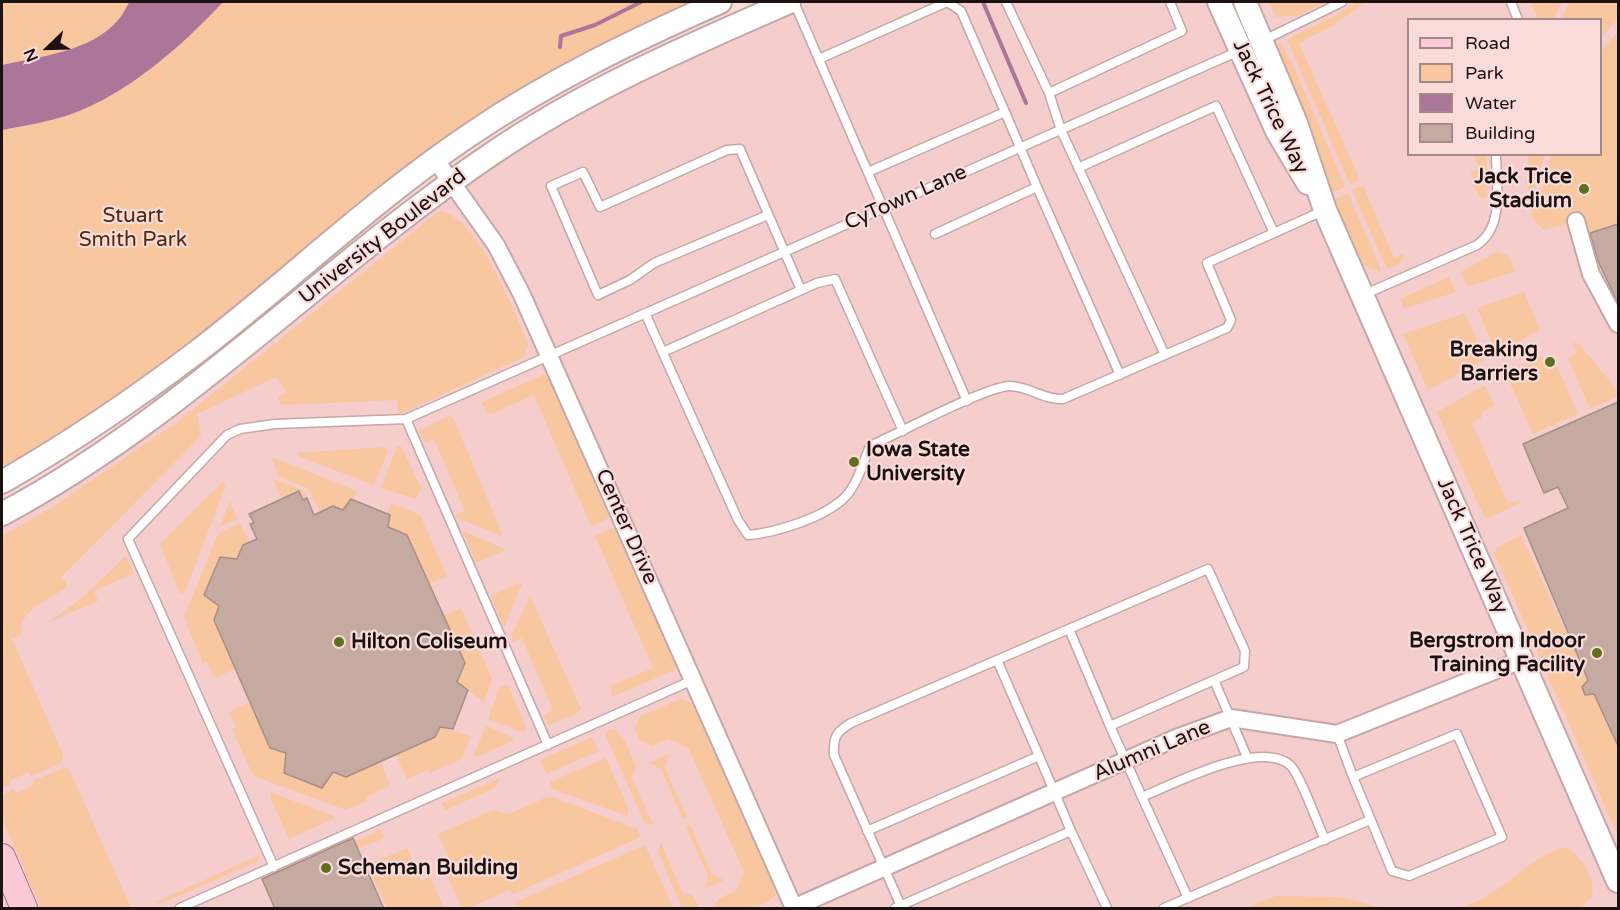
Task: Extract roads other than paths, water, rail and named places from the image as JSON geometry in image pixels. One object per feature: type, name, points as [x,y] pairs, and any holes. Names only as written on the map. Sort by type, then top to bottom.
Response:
[{"type":"main road","name":"University Boulevard","points":[[2,482],[96,424],[198,351],[435,159],[555,81],[644,35],[720,2]]},
{"type":"main road","name":"University Boulevard","points":[[2,514],[63,478],[156,416],[452,182],[568,106],[658,60],[789,2]]},
{"type":"main road","name":"Jack Trice Way","points":[[1219,2],[1277,131],[1325,210]]},
{"type":"main road","name":"Jack Trice Way","points":[[1245,2],[1299,132],[1325,210],[1618,881]]},
{"type":"main road","points":[[2,857],[24,909]]},
{"type":"main road","points":[[2,900],[5,909]]},
{"type":"street","name":"Center Drive","points":[[435,159],[510,269],[793,908]]},
{"type":"street","points":[[1576,221],[1591,274],[1618,324]]},
{"type":"street","points":[[1337,734],[1521,660]]},
{"type":"street","name":"Alumni Lane","points":[[793,908],[1125,761],[1231,718],[1337,734]]},
{"type":"lane","points":[[794,2],[967,401]]},
{"type":"lane","points":[[819,59],[947,2],[961,11],[1120,375]]},
{"type":"lane","points":[[1006,2],[1049,93],[1061,130],[1078,168],[1165,355]]},
{"type":"lane","points":[[1049,93],[1182,32],[1170,2]]},
{"type":"lane","name":"CyTown Lane","points":[[406,419],[1241,51],[1342,2]]},
{"type":"lane","points":[[1511,2],[1517,18]]},
{"type":"lane","points":[[1078,168],[1216,106],[1274,233]]},
{"type":"lane","points":[[868,172],[1005,112]]},
{"type":"lane","points":[[768,215],[654,263],[630,280],[598,295],[551,186],[583,172],[600,207],[727,150],[740,150],[801,290]]},
{"type":"lane","points":[[1362,296],[1477,245],[1489,235],[1495,220],[1496,156]]},
{"type":"lane","points":[[935,234],[1037,188]]},
{"type":"lane","points":[[645,313],[738,520],[748,535],[773,533],[823,511],[845,498],[856,480],[870,446],[967,401],[1007,386],[1020,387],[1054,400],[1062,399],[1230,325],[1230,316],[1207,262],[1325,210]]},
{"type":"lane","points":[[663,352],[801,290],[836,279],[903,431]]},
{"type":"lane","points":[[274,867],[128,539],[227,435],[240,429],[251,425],[406,419],[548,745]]},
{"type":"lane","points":[[1071,831],[898,907],[834,755],[833,741],[837,731],[1208,569],[1245,651],[1244,667],[1110,726]]},
{"type":"lane","points":[[1069,629],[1125,761],[1188,898]]},
{"type":"lane","points":[[997,660],[1107,909]]},
{"type":"lane","points":[[180,909],[693,680]]},
{"type":"lane","points":[[1214,680],[1247,757]]},
{"type":"lane","points":[[1337,734],[1353,777],[1370,820],[1392,871],[1409,876],[1502,837],[1457,734],[1353,777]]},
{"type":"lane","points":[[867,831],[1039,756]]},
{"type":"lane","points":[[1142,797],[1247,757],[1280,759],[1291,766],[1325,840]]},
{"type":"lane","points":[[1164,909],[1370,820]]},
{"type":"water","points":[[129,2],[223,2],[190,36],[152,68],[112,95],[69,115],[2,130],[2,65],[74,48],[92,40],[107,31],[120,18]]},
{"type":"waterway","points":[[560,47],[561,36],[595,25],[641,2]]},
{"type":"waterway","points":[[983,2],[1026,103]]},
{"type":"place","name":"Jack Trice Stadium","points":[[1584,189]]},
{"type":"place","name":"Breaking Barriers","points":[[1550,362]]},
{"type":"place","name":"Iowa State University","points":[[854,462]]},
{"type":"place","name":"Hilton Coliseum","points":[[339,642]]},
{"type":"place","name":"Bergstrom Indoor Training Facility","points":[[1597,653]]},
{"type":"place","name":"Scheman Building","points":[[326,868]]},
{"type":"park label","name":"Stuart Smith Park","points":[[133,228]]}]
